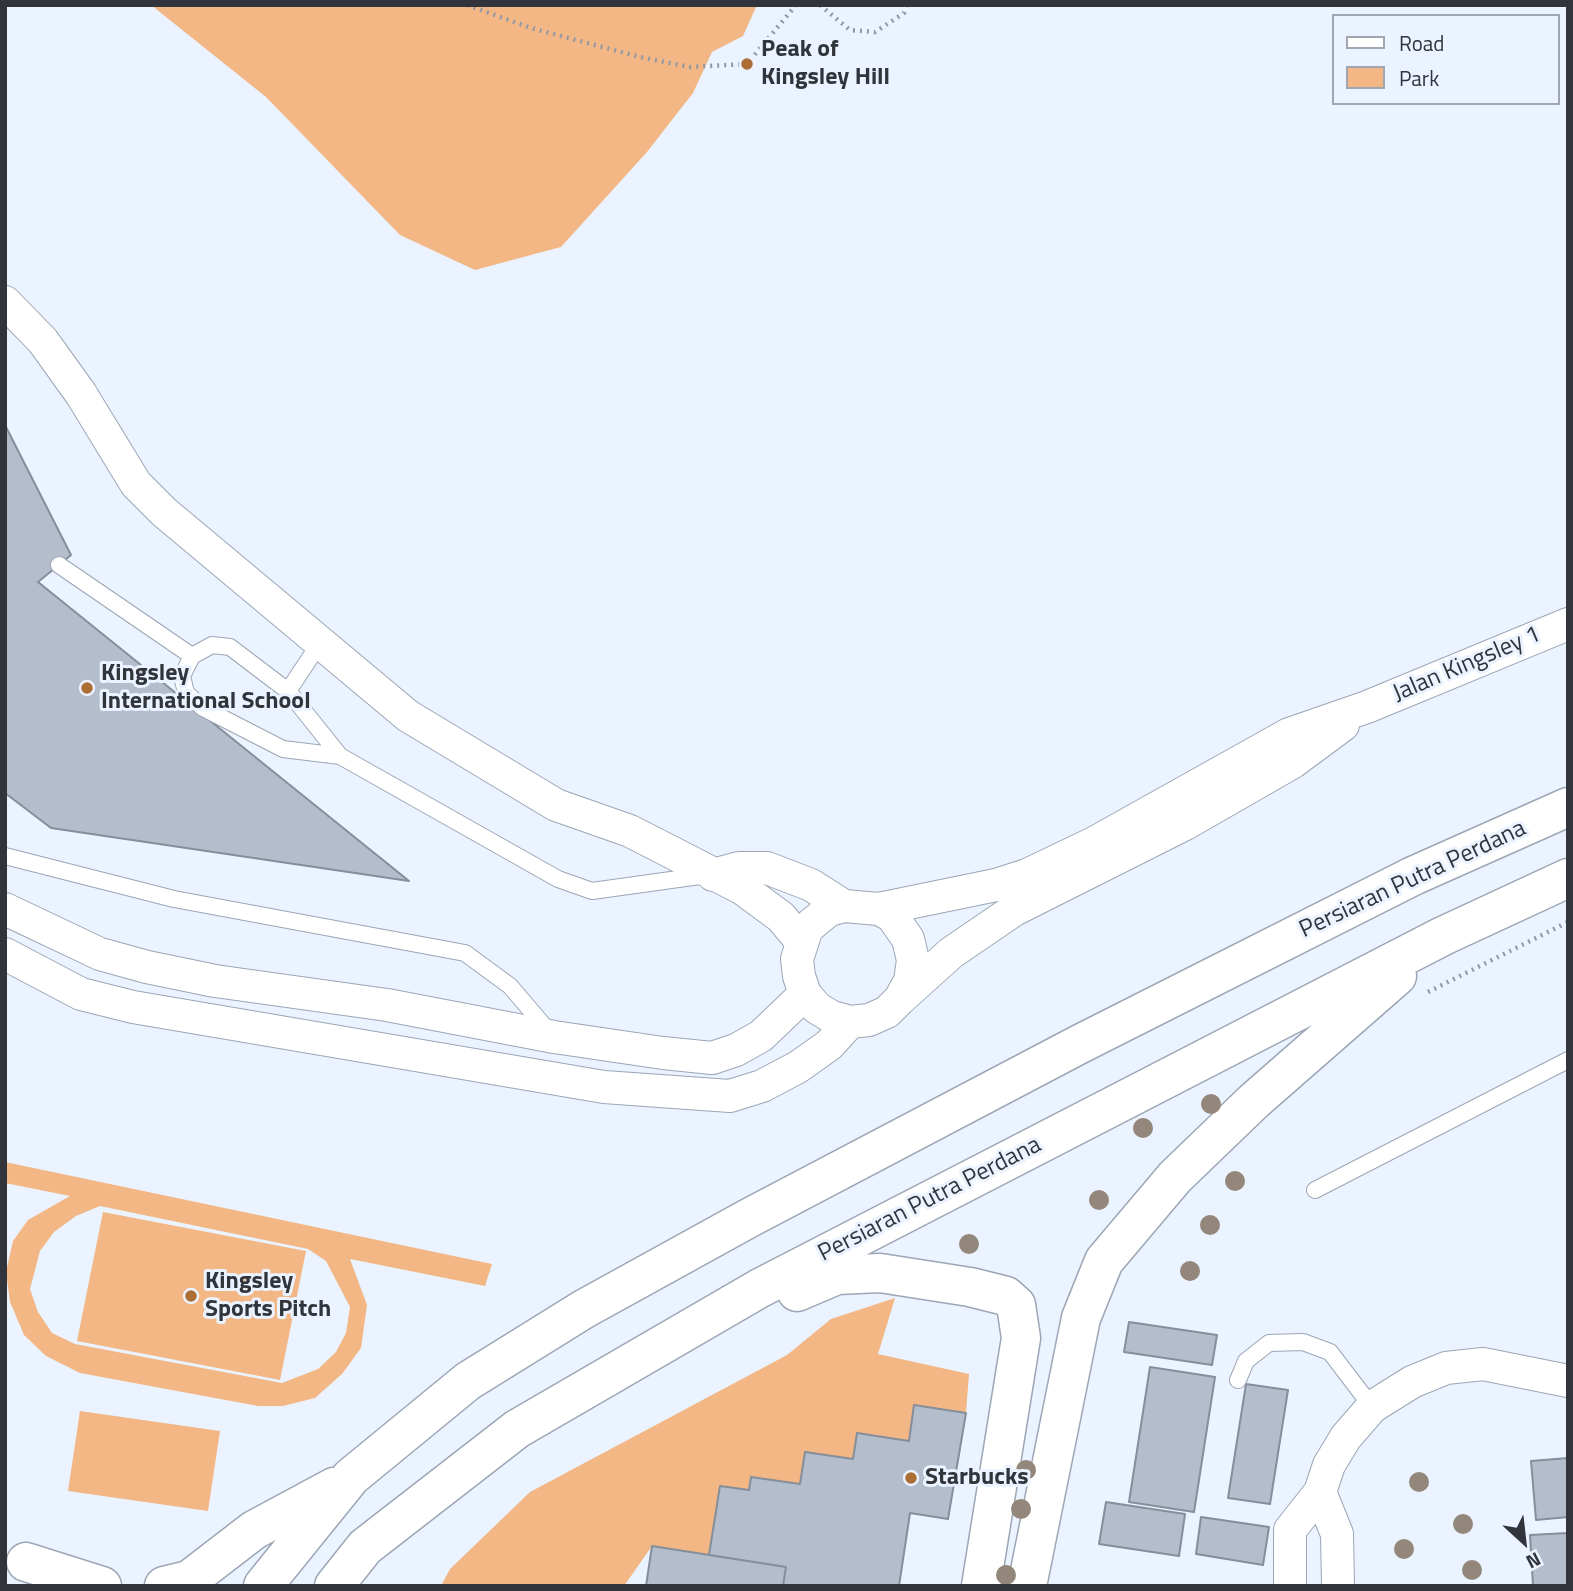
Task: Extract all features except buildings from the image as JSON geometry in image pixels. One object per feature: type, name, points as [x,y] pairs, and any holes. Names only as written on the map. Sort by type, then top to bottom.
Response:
[{"type":"main road","name":"Persiaran Putra Perdana","points":[[351,1477],[468,1381],[584,1309],[725,1231],[1142,1013],[1413,876],[1568,807]]},
{"type":"main road","name":"Persiaran Putra Perdana","points":[[334,1586],[365,1547],[517,1429],[760,1288],[1443,936],[1568,878]]},
{"type":"main road","points":[[1027,1586],[1081,1318],[1104,1261],[1175,1177],[1254,1101],[1443,936]]},
{"type":"main road","points":[[636,1360],[837,1275],[880,1273],[1006,1296],[1016,1306],[1021,1338],[981,1586]]},
{"type":"main road","points":[[163,1586],[189,1580],[254,1530],[351,1477]]},
{"type":"main road","points":[[263,1586],[351,1477]]},
{"type":"main road","points":[[352,1586],[365,1547]]},
{"type":"main road","points":[[16,1554],[58,1586]]},
{"type":"main road","points":[[16,1554],[102,1586]]},
{"type":"street","points":[[5,302],[43,341],[81,394],[136,484],[164,512],[408,716],[556,805],[629,831],[762,901],[781,917],[801,941]]},
{"type":"street","name":"Jalan Kingsley 1","points":[[1367,707],[1568,624]]},
{"type":"street","points":[[1367,707],[1293,762],[1257,783],[1185,824],[1014,910],[951,953],[887,1012],[869,1020],[850,1022],[832,1017],[817,1008],[805,994],[797,959],[801,941],[807,928],[830,910],[844,906],[879,909],[996,885],[1027,874],[1094,843],[1289,734],[1367,707]]},
{"type":"street","points":[[713,875],[739,868],[767,868],[811,885],[844,906]]},
{"type":"street","points":[[5,909],[100,954],[147,967],[215,981],[387,1005],[554,1037],[712,1058],[761,1037],[805,994]]},
{"type":"street","points":[[879,909],[892,916],[908,939],[913,960],[910,981],[901,999]]},
{"type":"street","points":[[5,954],[81,994],[133,1007],[604,1087],[730,1096],[762,1086],[798,1067],[829,1045],[850,1022]]},
{"type":"street","points":[[1290,1586],[1290,1530],[1320,1492],[1329,1465],[1346,1437],[1372,1407],[1412,1382],[1446,1368],[1483,1364],[1568,1381]]},
{"type":"street","points":[[1320,1492],[1336,1534],[1338,1586]]},
{"type":"lane","points":[[59,565],[192,656]]},
{"type":"lane","points":[[288,691],[320,643]]},
{"type":"lane","points":[[340,755],[283,749],[202,708],[186,693],[182,676],[192,656],[212,645],[230,647],[288,691],[340,755],[558,879],[592,891],[713,875]]},
{"type":"lane","points":[[5,856],[174,899],[465,953],[510,986],[554,1037]]},
{"type":"lane","points":[[1315,1189],[1568,1060]]},
{"type":"lane","points":[[1238,1380],[1245,1361],[1269,1343],[1303,1342],[1330,1352],[1372,1407]]},
{"type":"path","points":[[467,5],[531,28],[640,57],[690,66],[747,64],[796,5]]},
{"type":"path","points":[[820,5],[850,30],[875,32],[904,13],[906,5]]},
{"type":"green space","points":[[151,5],[757,5],[743,36],[712,52],[693,93],[647,152],[561,247],[475,270],[400,235],[266,97]]},
{"type":"green space","points":[[5,1162],[492,1264],[485,1286],[350,1259],[367,1305],[361,1348],[342,1374],[315,1398],[283,1406],[258,1406],[80,1373],[46,1356],[24,1335],[10,1302],[6,1272],[13,1241],[28,1220],[70,1196],[5,1183]],"holes":[[[100,1206],[308,1249],[326,1261],[350,1307],[346,1333],[336,1352],[318,1369],[282,1383],[75,1344],[52,1333],[38,1312],[30,1289],[40,1251],[54,1232],[76,1216]]]},
{"type":"green space","name":"Kingsley Sports Pitch","points":[[103,1212],[306,1251],[280,1380],[77,1341]]},
{"type":"green space","points":[[895,1298],[878,1354],[969,1374],[966,1413],[915,1405],[909,1441],[857,1433],[853,1459],[805,1452],[800,1484],[752,1477],[749,1490],[721,1486],[709,1555],[652,1546],[624,1586],[441,1586],[450,1569],[530,1492],[787,1355],[831,1319]]},
{"type":"green space","points":[[80,1411],[220,1431],[208,1511],[68,1491]]},
{"type":"place","name":"Peak of Kingsley Hill","points":[[747,64]]},
{"type":"place","name":"Kingsley International School","points":[[87,688]]},
{"type":"place","name":"Kingsley Sports Pitch","points":[[191,1296]]},
{"type":"place","name":"Starbucks","points":[[911,1478]]}]
